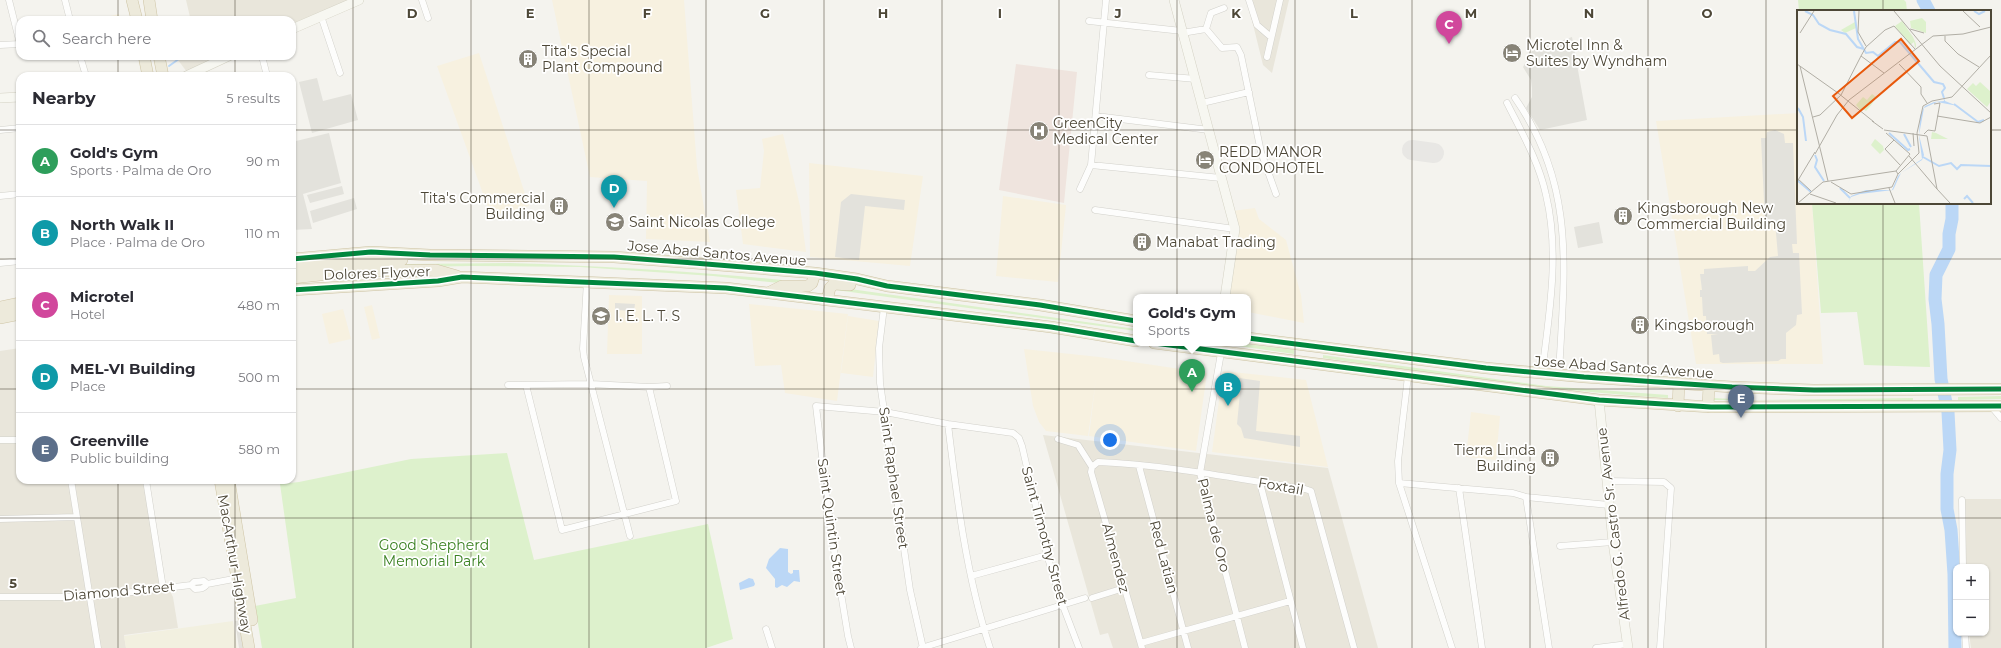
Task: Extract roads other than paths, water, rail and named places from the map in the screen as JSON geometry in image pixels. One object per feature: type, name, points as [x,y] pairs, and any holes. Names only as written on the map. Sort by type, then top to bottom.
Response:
[{"type":"highway","points":[[132,0],[136,16]]},
{"type":"highway","points":[[148,0],[151,16]]},
{"type":"highway","points":[[145,60],[147,72]]},
{"type":"highway","points":[[160,60],[162,72]]},
{"type":"highway","name":"Jose Abad Santos Avenue","points":[[296,259],[371,252],[430,255],[614,257],[814,273],[857,279],[887,286],[1040,306],[1133,321]]},
{"type":"highway","name":"Dolores Flyover","points":[[296,277],[357,266],[412,260],[430,255]]},
{"type":"highway","name":"Dolores Flyover","points":[[296,268],[357,266],[436,270],[462,277]]},
{"type":"highway","points":[[768,293],[782,286],[808,286],[812,283],[814,273]]},
{"type":"highway","points":[[296,290],[438,281],[462,277],[587,281],[726,288],[1051,327],[1133,340]]},
{"type":"highway","points":[[827,300],[829,291],[834,284],[854,285],[857,279]]},
{"type":"highway","points":[[0,307],[16,304]]},
{"type":"highway","points":[[0,318],[16,315]]},
{"type":"highway","name":"Jose Abad Santos Avenue","points":[[1251,338],[1317,348],[1486,368],[1679,383],[1814,390],[2001,389]]},
{"type":"highway","points":[[1296,362],[1297,345]]},
{"type":"highway","points":[[1174,346],[1599,400],[1678,406],[1996,406]]},
{"type":"highway","points":[[1317,348],[1318,365]]},
{"type":"highway","points":[[1678,406],[1679,383]]},
{"type":"highway","points":[[1708,406],[1709,385]]},
{"type":"highway","name":"MacArthur Highway","points":[[221,484],[257,648]]},
{"type":"highway","name":"MacArthur Highway","points":[[229,484],[249,648]]},
{"type":"street","points":[[9,0],[16,28]]},
{"type":"street","points":[[65,0],[69,16]]},
{"type":"street","points":[[296,27],[359,0]]},
{"type":"street","points":[[422,0],[428,18]]},
{"type":"street","points":[[1080,190],[1091,165],[1106,0]]},
{"type":"street","points":[[1174,0],[1235,229],[1225,294]]},
{"type":"street","points":[[1249,0],[1257,25],[1271,37]]},
{"type":"street","points":[[1268,57],[1280,0]]},
{"type":"street","points":[[1206,29],[1210,13],[1224,8]]},
{"type":"street","points":[[321,16],[340,73]]},
{"type":"street","points":[[1090,21],[1182,32],[1206,29]]},
{"type":"street","points":[[1206,29],[1222,48],[1237,47],[1241,55],[1261,152],[1276,194]]},
{"type":"street","points":[[0,45],[16,44]]},
{"type":"street","points":[[81,60],[85,72]]},
{"type":"street","points":[[195,72],[220,60]]},
{"type":"street","points":[[263,60],[267,72]]},
{"type":"street","points":[[1149,75],[1196,79]]},
{"type":"street","points":[[1202,103],[1249,92]]},
{"type":"street","points":[[0,98],[16,97]]},
{"type":"street","points":[[1515,98],[1536,133],[1546,155],[1560,204],[1565,252],[1559,374]]},
{"type":"street","points":[[1507,103],[1535,159],[1546,193],[1550,213],[1553,237],[1551,284],[1542,373]]},
{"type":"street","points":[[1096,116],[1209,130]]},
{"type":"street","points":[[0,130],[16,128]]},
{"type":"street","points":[[1535,159],[1546,155]]},
{"type":"street","points":[[1091,165],[1221,178]]},
{"type":"street","points":[[0,196],[16,194]]},
{"type":"street","points":[[1095,210],[1235,229]]},
{"type":"street","points":[[0,263],[16,261]]},
{"type":"street","points":[[587,281],[583,349],[630,536]]},
{"type":"street","points":[[1551,284],[1563,285]]},
{"type":"street","name":"Saint Raphael Street","points":[[884,308],[878,369],[910,590],[922,648]]},
{"type":"street","name":"Palma de Oro","points":[[1221,353],[1200,473],[1245,648]]},
{"type":"street","points":[[1408,376],[1398,462],[1399,483],[1452,648]]},
{"type":"street","points":[[508,385],[591,384],[649,387],[667,386]]},
{"type":"street","points":[[526,385],[562,530],[676,501],[649,387]]},
{"type":"street","name":"Alfredo G. Castro Sr. Avenue","points":[[1599,400],[1613,542],[1628,646]]},
{"type":"street","name":"Saint Quintin Street","points":[[852,648],[848,636],[831,532],[816,406],[885,412]]},
{"type":"street","points":[[1996,406],[2001,418]]},
{"type":"street","points":[[885,412],[948,424],[959,511],[971,576],[990,648]]},
{"type":"street","name":"Saint Timothy Street","points":[[948,424],[1013,433],[1019,438],[1047,555],[1063,606],[1079,648]]},
{"type":"street","points":[[1058,439],[1078,446],[1092,467]]},
{"type":"street","points":[[0,440],[16,440]]},
{"type":"street","name":"Foxtail","points":[[1092,467],[1098,462],[1139,466],[1200,473],[1311,491],[1354,648]]},
{"type":"street","name":"Red Latian","points":[[1139,466],[1188,648]]},
{"type":"street","name":"Almendez","points":[[1092,467],[1091,472],[1142,646]]},
{"type":"street","points":[[1607,481],[1664,482],[1671,488],[1660,648]]},
{"type":"street","points":[[1260,483],[1303,648]]},
{"type":"street","points":[[1399,483],[1459,488],[1514,494],[1526,497],[1609,505]]},
{"type":"street","points":[[72,484],[98,648]]},
{"type":"street","points":[[147,484],[163,588]]},
{"type":"street","points":[[1459,488],[1482,648]]},
{"type":"street","points":[[1526,497],[1549,648]]},
{"type":"street","points":[[1962,500],[1963,564]]},
{"type":"street","points":[[0,519],[77,517]]},
{"type":"street","points":[[1560,546],[1613,542]]},
{"type":"street","points":[[971,576],[1047,555]]},
{"type":"street","name":"Diamond Street","points":[[0,597],[90,597],[191,585],[194,582],[204,581],[207,584],[241,578]]},
{"type":"street","points":[[922,648],[1124,588]]},
{"type":"street","points":[[1142,646],[1236,616],[1290,601]]},
{"type":"street","points":[[766,629],[772,648]]},
{"type":"street","points":[[1965,636],[1966,648]]},
{"type":"street","points":[[1596,648],[1628,646]]},
{"type":"water","points":[[780,548],[788,549],[788,572],[791,574],[793,573],[793,570],[799,570],[800,582],[794,581],[787,587],[782,585],[777,588],[775,587],[775,579],[766,568],[769,559]]},
{"type":"water","points":[[749,578],[753,579],[755,584],[754,586],[740,590],[739,583]]},
{"type":"waterway","points":[[1923,0],[1928,10]]},
{"type":"waterway","points":[[169,66],[177,60]]},
{"type":"waterway","points":[[1952,204],[1949,249],[1936,275],[1935,299],[1941,379],[1948,412],[1950,450],[1947,474],[1947,509],[1951,530],[1954,574],[1955,648]]},
{"type":"place","name":"Microtel","points":[[1449,44]]},
{"type":"place","name":"Microtel Inn & Suites by Wyndham","points":[[1512,53]]},
{"type":"place","name":"Tita's Special Plant Compound","points":[[528,59]]},
{"type":"place","name":"GreenCity Medical Center","points":[[1039,131]]},
{"type":"place","name":"REDD MANOR CONDOHOTEL","points":[[1205,160]]},
{"type":"place","name":"Tita's Commercial Building","points":[[559,206]]},
{"type":"place","name":"MEL-VI Building","points":[[614,208]]},
{"type":"place","name":"Kingsborough New Commercial Building","points":[[1623,216]]},
{"type":"place","name":"Saint Nicolas College","points":[[615,222]]},
{"type":"place","name":"Manabat Trading","points":[[1142,242]]},
{"type":"place","name":"I. E. L. T. S","points":[[601,316]]},
{"type":"place","name":"Kingsborough","points":[[1640,325]]},
{"type":"place","name":"Gold's Gym","points":[[1192,392]]},
{"type":"place","name":"North Walk II","points":[[1228,406]]},
{"type":"place","name":"Greenville","points":[[1741,418]]},
{"type":"place","name":"Tierra Linda Building","points":[[1550,458]]},
{"type":"park label","name":"Good Shepherd Memorial Park","points":[[434,554]]}]
